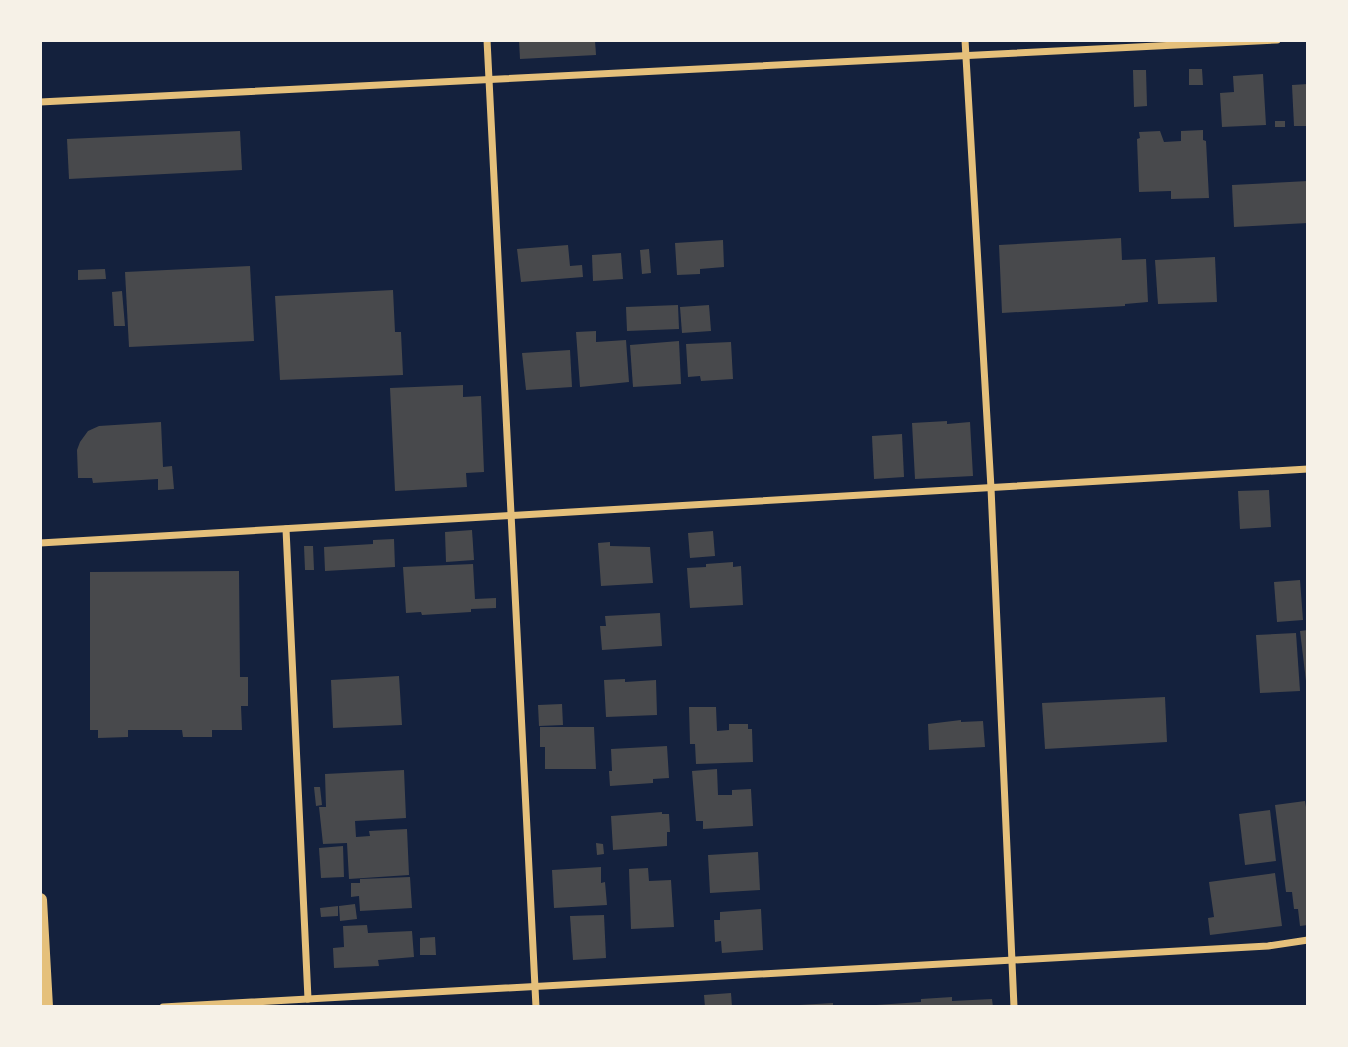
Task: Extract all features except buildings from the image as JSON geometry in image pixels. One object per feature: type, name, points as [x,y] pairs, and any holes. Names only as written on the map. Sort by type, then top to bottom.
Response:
[{"type":"main road","points":[[40,900],[46,1007]]},
{"type":"street","points":[[487,40],[536,1007]]},
{"type":"street","points":[[965,40],[991,488],[1014,1007]]},
{"type":"street","points":[[40,102],[1277,40]]},
{"type":"street","points":[[40,543],[1308,469]]},
{"type":"street","points":[[286,529],[307,999]]},
{"type":"street","points":[[163,1007],[1012,961],[1268,946],[1308,940]]}]
